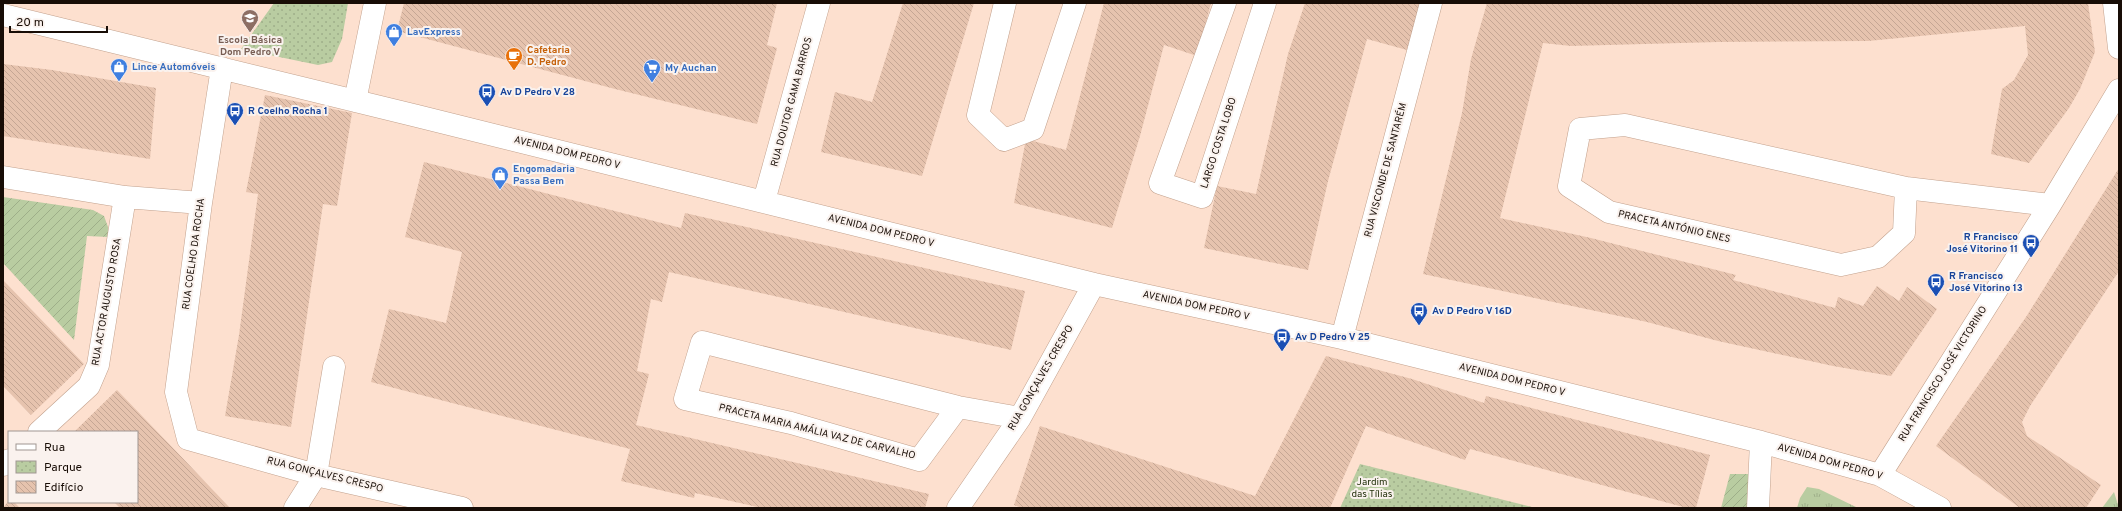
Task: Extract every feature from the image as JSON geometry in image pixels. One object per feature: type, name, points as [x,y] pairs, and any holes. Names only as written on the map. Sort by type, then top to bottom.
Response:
[{"type":"street","points":[[355,101],[375,3]]},
{"type":"street","name":"RUA DOUTOR GAMA BARROS","points":[[764,201],[819,3]]},
{"type":"street","points":[[1005,3],[978,115],[1004,140],[1033,129],[1075,3]]},
{"type":"street","name":"LARGO COSTA LOBO","points":[[1225,3],[1160,183],[1202,197],[1265,3]]},
{"type":"street","name":"RUA VISCONDE DE SANTARÉM","points":[[1342,338],[1431,3]]},
{"type":"street","points":[[2114,3],[2119,48]]},
{"type":"street","name":"AVENIDA DOM PEDRO V","points":[[3,16],[222,68],[764,201],[1094,284],[1342,338],[1761,442],[1880,475],[1940,508]]},
{"type":"street","name":"RUA COELHO DA ROCHA","points":[[188,439],[176,392],[201,203],[222,68]]},
{"type":"street","name":"RUA FRANCISCO JOSÉ VICTORINO","points":[[1880,475],[2050,205],[2119,90]]},
{"type":"street","name":"PRACETA ANTÓNIO ENES","points":[[1906,188],[1904,233],[1878,256],[1842,265],[1609,212],[1569,186],[1580,129],[1625,125],[1906,188],[2050,205]]},
{"type":"street","points":[[3,177],[125,197],[201,203]]},
{"type":"street","name":"RUA ACTOR AUGUSTO ROSA","points":[[40,431],[89,386],[98,365],[125,197]]},
{"type":"street","name":"RUA GONÇALVES CRESPO","points":[[958,508],[1020,418],[1094,284]]},
{"type":"street","name":"PRACETA MARIA AMÁLIA VAZ DE CARVALHO","points":[[958,407],[919,460],[790,423],[686,399],[702,342],[958,407],[1020,418]]},
{"type":"street","points":[[295,508],[316,475],[334,367]]},
{"type":"street","name":"RUA GONÇALVES CRESPO","points":[[188,439],[316,475],[462,508]]},
{"type":"street","points":[[1758,508],[1761,442]]},
{"type":"green space","points":[[274,3],[348,3],[342,39],[332,62],[318,65],[241,49]]},
{"type":"green space","points":[[3,197],[93,210],[104,216],[108,227],[108,237],[87,236],[74,340],[3,263]]},
{"type":"green space","name":"Jardim das Tílias","points":[[1360,464],[1536,508],[1340,508]]},
{"type":"green space","points":[[1730,474],[1749,474],[1750,508],[1721,508]]},
{"type":"green space","points":[[1807,487],[1819,489],[1858,508],[1797,508],[1800,498]]},
{"type":"green space","points":[[2114,492],[2119,508],[2102,508]]},
{"type":"building","points":[[404,3],[777,3],[767,45],[777,48],[757,124],[615,89],[397,31]]},
{"type":"building","points":[[903,3],[974,3],[922,176],[821,152],[835,92],[872,102]]},
{"type":"building","points":[[1104,3],[1211,3],[1197,56],[1164,45],[1140,136],[1112,228],[1014,203],[1026,139],[1066,150]]},
{"type":"building","points":[[1305,3],[1421,3],[1407,50],[1367,39],[1328,181],[1308,270],[1204,248],[1217,186],[1256,194],[1288,54]]},
{"type":"building","points":[[1487,3],[2088,3],[2095,52],[2080,89],[2069,108],[2029,163],[1991,154],[2002,89],[2014,80],[2028,55],[2025,26],[1868,41],[1718,42],[1571,46],[1543,43],[1500,218],[1591,238],[1736,275],[1733,280],[1835,308],[1838,297],[1863,306],[1877,286],[1899,301],[1907,287],[1937,309],[1891,376],[1833,366],[1718,341],[1647,322],[1423,274],[1462,113],[1471,59]]},
{"type":"building","points":[[3,64],[52,70],[156,88],[150,159],[3,136]]},
{"type":"building","points":[[265,95],[352,113],[337,206],[323,204],[291,427],[225,416],[239,335],[258,194],[246,192]]},
{"type":"building","points":[[424,162],[681,228],[685,213],[1025,291],[1011,350],[669,272],[662,302],[651,299],[637,371],[649,374],[636,425],[929,494],[925,508],[762,508],[695,493],[694,498],[621,481],[630,449],[371,382],[389,309],[446,323],[462,252],[405,237]]},
{"type":"building","points":[[2119,168],[2119,271],[2030,406],[2022,422],[2027,436],[2101,485],[2086,508],[2020,508],[1936,446],[2026,317]]},
{"type":"building","points":[[3,280],[84,364],[31,415],[3,386]]},
{"type":"building","points":[[1326,356],[1412,379],[1484,403],[1486,396],[1710,455],[1696,508],[1687,508],[1470,449],[1465,460],[1366,426],[1330,508],[1022,508],[1014,505],[1040,426],[1255,496]]},
{"type":"building","points":[[117,390],[230,508],[120,508],[115,503],[138,503],[138,431],[75,431]]},
{"type":"building","points":[[8,501],[8,503],[15,503],[20,508],[3,508]]},
{"type":"place","name":"Escola Básica Dom Pedro V","points":[[250,33]]},
{"type":"place","name":"LavExpress","points":[[394,47]]},
{"type":"place","name":"Cafetaria D. Pedro","points":[[514,71]]},
{"type":"place","name":"Lince Automóveis","points":[[119,82]]},
{"type":"place","name":"My Auchan","points":[[652,83]]},
{"type":"place","name":"Av D Pedro V 28","points":[[487,107]]},
{"type":"place","name":"R Coelho Rocha 1","points":[[235,126]]},
{"type":"place","name":"Engomadaria Passa Bem","points":[[500,190]]},
{"type":"place","name":"R Francisco José Vitorino 11","points":[[2031,258]]},
{"type":"place","name":"R Francisco José Vitorino 13","points":[[1936,297]]},
{"type":"place","name":"Av D Pedro V 16D","points":[[1419,326]]},
{"type":"place","name":"Av D Pedro V 25","points":[[1282,352]]}]
